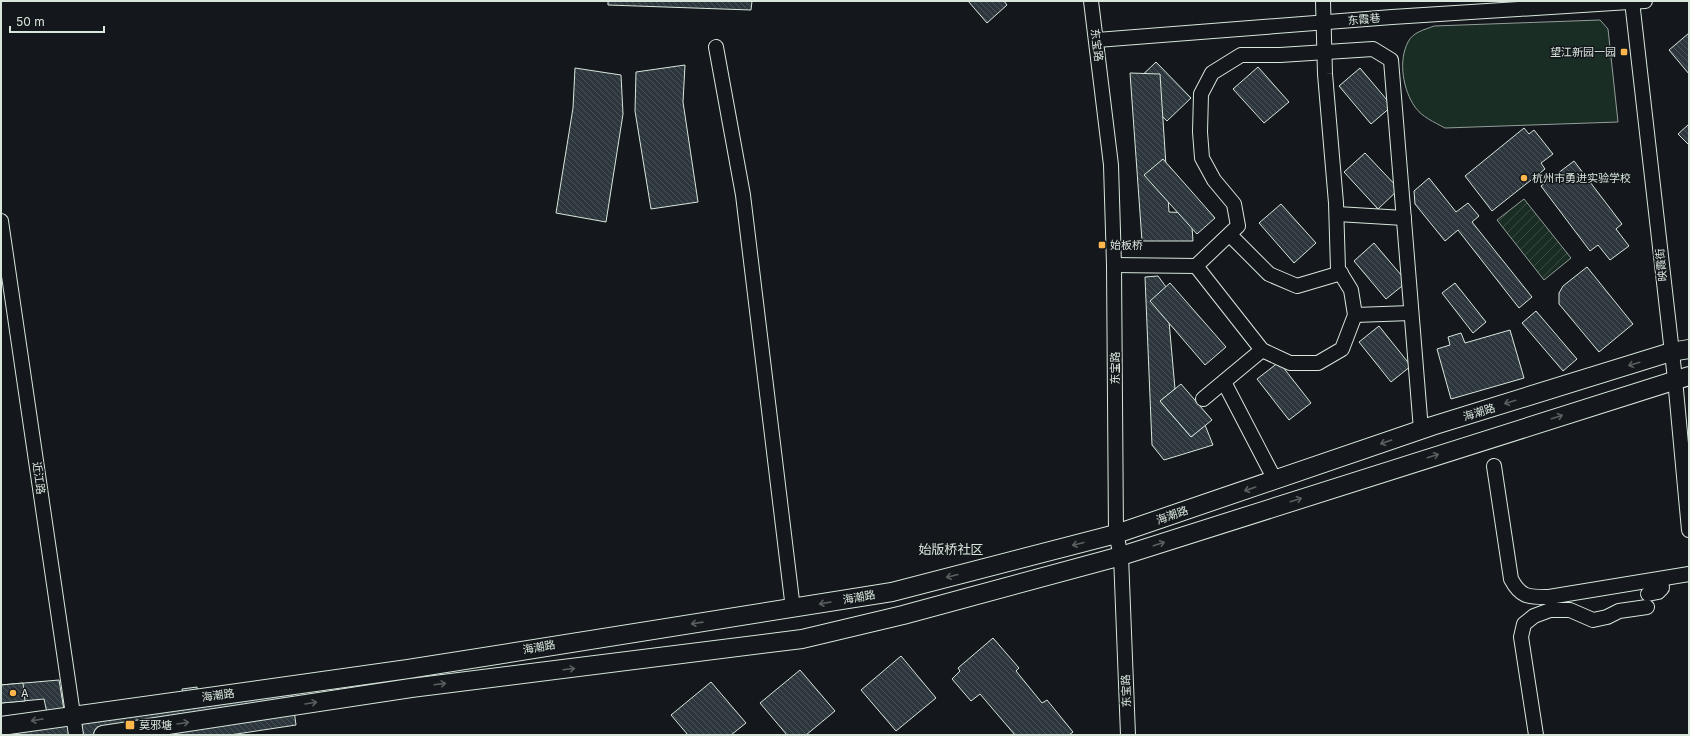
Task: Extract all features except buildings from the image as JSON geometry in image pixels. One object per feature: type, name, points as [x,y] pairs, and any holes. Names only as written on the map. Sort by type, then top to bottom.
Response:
[{"type":"main road","name":"海潮路","points":[[1,726],[74,714],[408,669],[562,643],[793,609],[892,592],[1116,534],[1421,430],[1671,352],[1689,349]]},
{"type":"main road","name":"海潮路","points":[[103,735],[411,688],[802,638],[903,615],[1122,556],[1682,377]]},
{"type":"street","name":"东宝路","points":[[1091,1],[1097,40],[1111,165],[1114,264],[1116,534],[1122,556],[1128,735]]},
{"type":"street","points":[[1196,266],[1262,350],[1290,363],[1318,363],[1342,349],[1355,315],[1351,290],[1338,269],[1337,214],[1324,52],[1323,1]]},
{"type":"street","name":"东霞巷","points":[[1097,40],[1323,22],[1637,1]]},
{"type":"street","name":"映霞街","points":[[1637,1],[1671,352],[1682,377],[1689,530]]},
{"type":"street","points":[[716,47],[743,195],[793,609]]},
{"type":"street","points":[[1114,264],[1196,266],[1238,226],[1234,204],[1214,180],[1202,158],[1200,132],[1202,94],[1212,73],[1241,55],[1373,49],[1391,60],[1421,430]]},
{"type":"street","points":[[1337,214],[1404,218]]},
{"type":"street","name":"近江路","points":[[1,221],[76,735]]},
{"type":"street","points":[[1230,235],[1269,274],[1297,286],[1341,273]]},
{"type":"street","points":[[1355,315],[1411,313]]},
{"type":"street","points":[[1203,399],[1262,350]]},
{"type":"street","points":[[1224,382],[1275,480]]},
{"type":"street","points":[[1494,466],[1511,579],[1516,589],[1528,597],[1549,597],[1689,574]]},
{"type":"street","points":[[1536,735],[1521,638],[1524,624],[1534,616],[1550,610],[1570,610],[1593,620],[1607,617],[1647,600],[1662,588],[1661,579]]},
{"type":"green space","points":[[1600,20],[1608,29],[1618,122],[1445,128],[1421,114],[1415,107],[1407,92],[1403,75],[1403,58],[1408,42],[1419,32],[1434,26]]},
{"type":"green space","points":[[1524,199],[1571,258],[1544,280],[1497,220]]},
{"type":"place","name":"望江新园一园","points":[[1624,52]]},
{"type":"place","name":"杭州市勇进实验学校","points":[[1524,178]]},
{"type":"place","name":"始板桥","points":[[1102,245]]},
{"type":"place","name":"A","points":[[13,693]]},
{"type":"place","name":"莫邪塘","points":[[130,725]]},
{"type":"district","name":"始版桥社区","points":[[951,549]]}]
